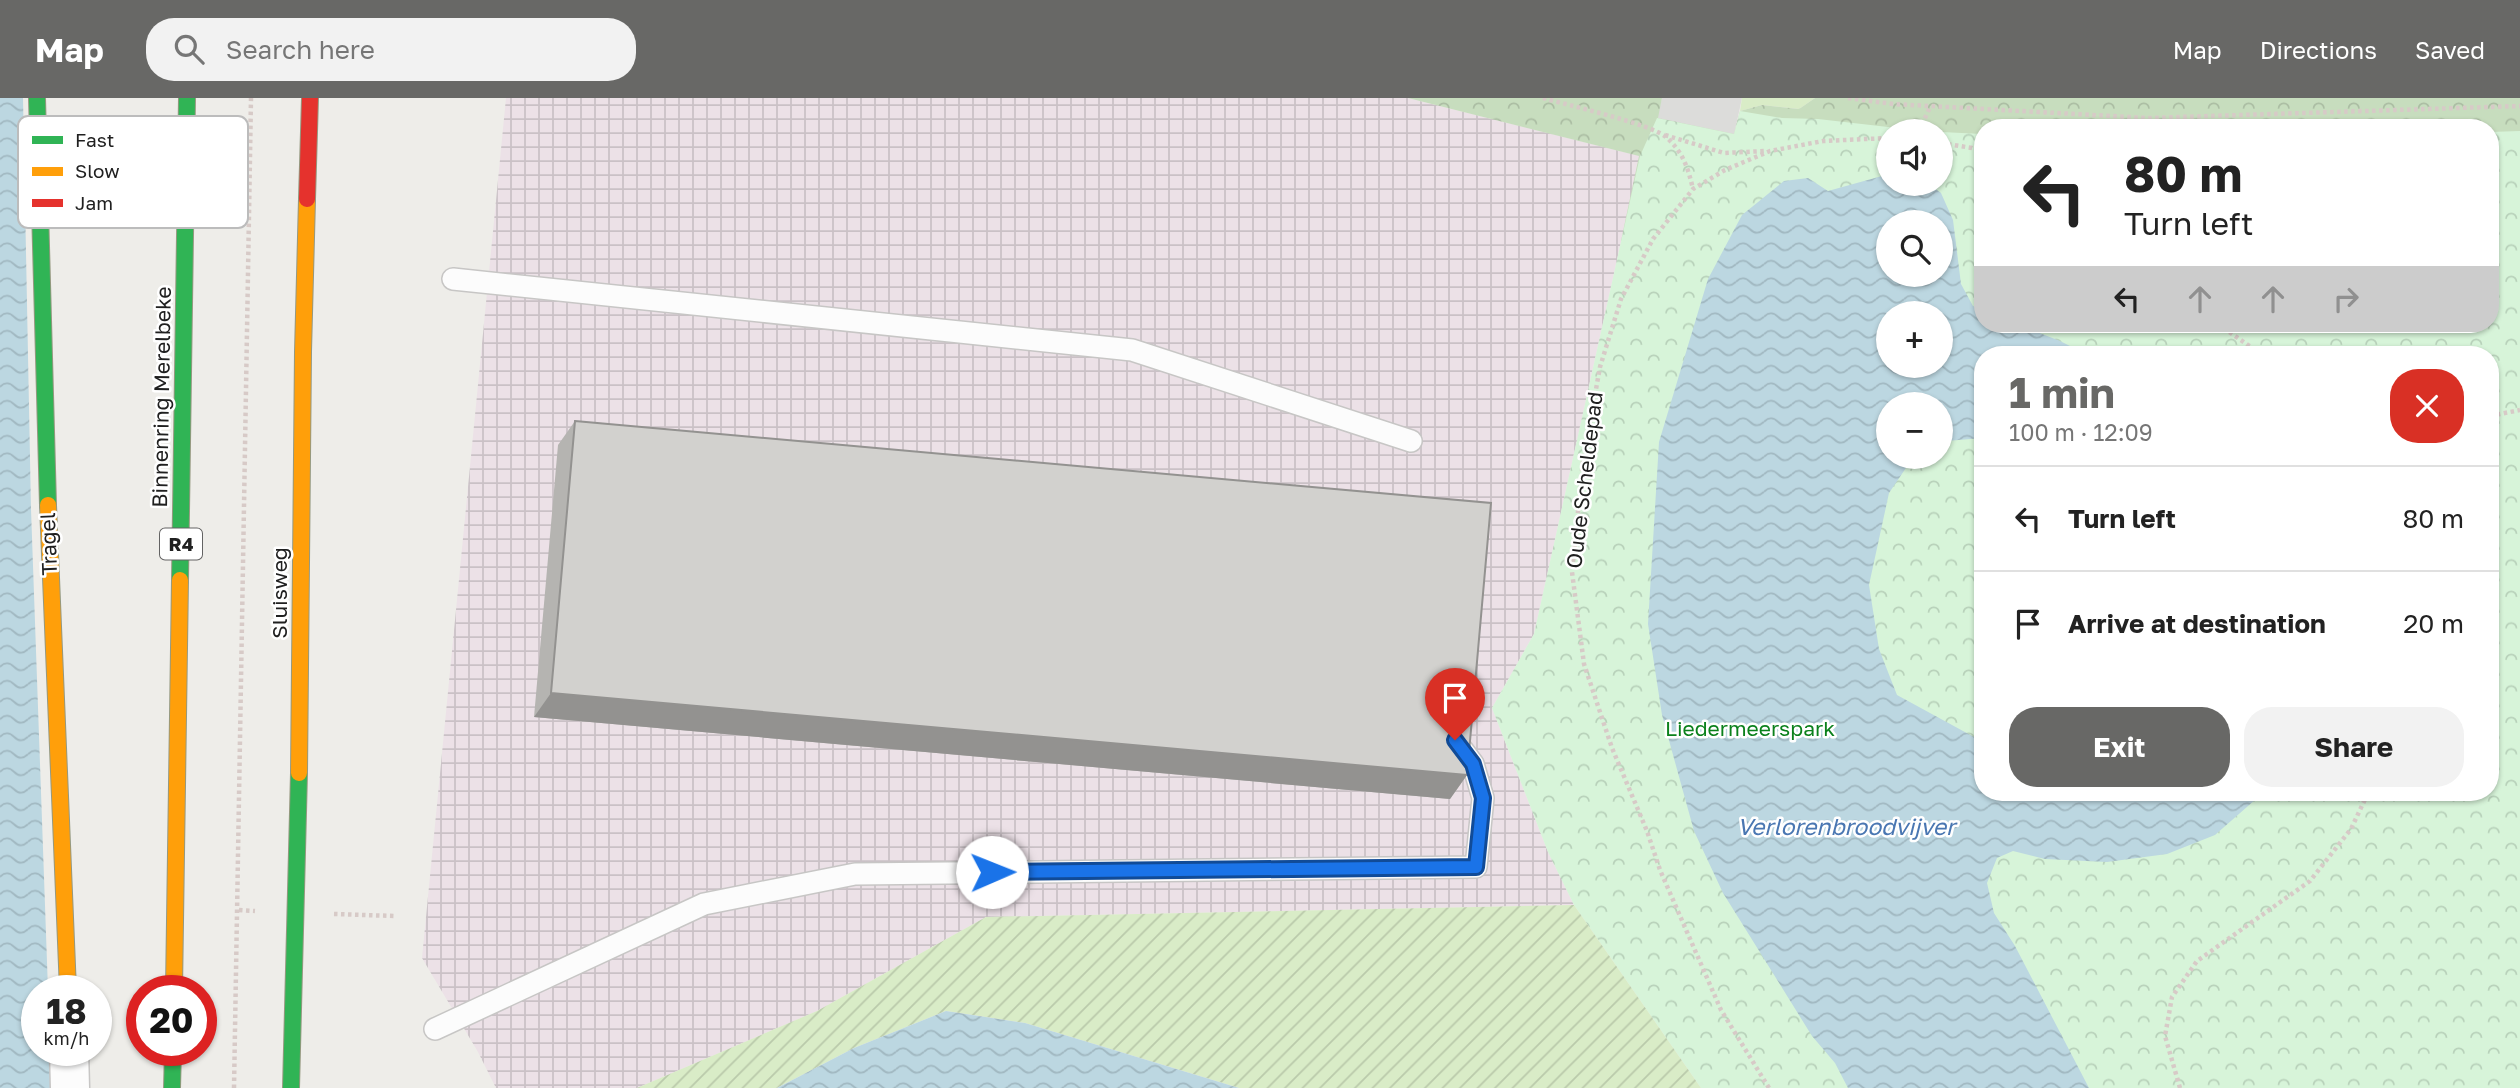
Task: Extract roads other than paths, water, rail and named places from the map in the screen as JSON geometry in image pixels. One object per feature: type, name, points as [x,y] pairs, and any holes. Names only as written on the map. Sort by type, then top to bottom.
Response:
[{"type":"main road","name":"Tragel","points":[[37,98],[37,116]]},
{"type":"main road","name":"Binnenring Merelbeke","points":[[187,98],[187,116]]},
{"type":"main road","name":"Sluisweg","points":[[291,1088],[299,785],[303,352],[310,98]]},
{"type":"main road","name":"Tragel","points":[[40,228],[47,491],[67,975]]},
{"type":"main road","name":"Binnenring Merelbeke","points":[[174,975],[185,228]]},
{"type":"main road","points":[[172,1088],[173,1066]]},
{"type":"street","points":[[69,1066],[70,1088]]},
{"type":"lane","points":[[453,279],[1132,350],[1411,441]]},
{"type":"lane","points":[[435,1029],[704,904],[855,874],[1476,867],[1483,798],[1473,764],[1455,740]]},
{"type":"water","points":[[0,98],[23,98],[23,116],[18,116],[18,228],[26,228],[31,509],[47,975],[21,975],[21,1066],[51,1066],[52,1088],[0,1088]]},
{"type":"water","name":"Verlorenbroodvijver","points":[[1808,178],[1828,191],[1876,178],[1876,196],[1942,196],[1949,210],[1876,210],[1876,287],[1953,287],[1953,220],[1961,284],[1974,306],[1974,333],[2040,333],[2070,346],[1974,346],[1974,439],[1953,440],[1953,392],[1876,392],[1876,469],[1905,469],[1889,493],[1869,585],[1879,649],[1897,695],[1974,737],[1974,801],[2254,801],[2215,835],[2167,854],[2107,862],[2045,859],[2013,851],[1997,858],[1987,883],[1994,913],[2015,946],[2089,1088],[1848,1088],[1835,1063],[1812,1036],[1723,893],[1694,831],[1662,715],[1648,624],[1659,442],[1708,279],[1742,215],[1784,181]]},
{"type":"water","points":[[946,1011],[1025,1023],[1239,1088],[777,1088],[854,1048]]},
{"type":"park label","name":"Liedermeerspark","points":[[1750,729]]}]
